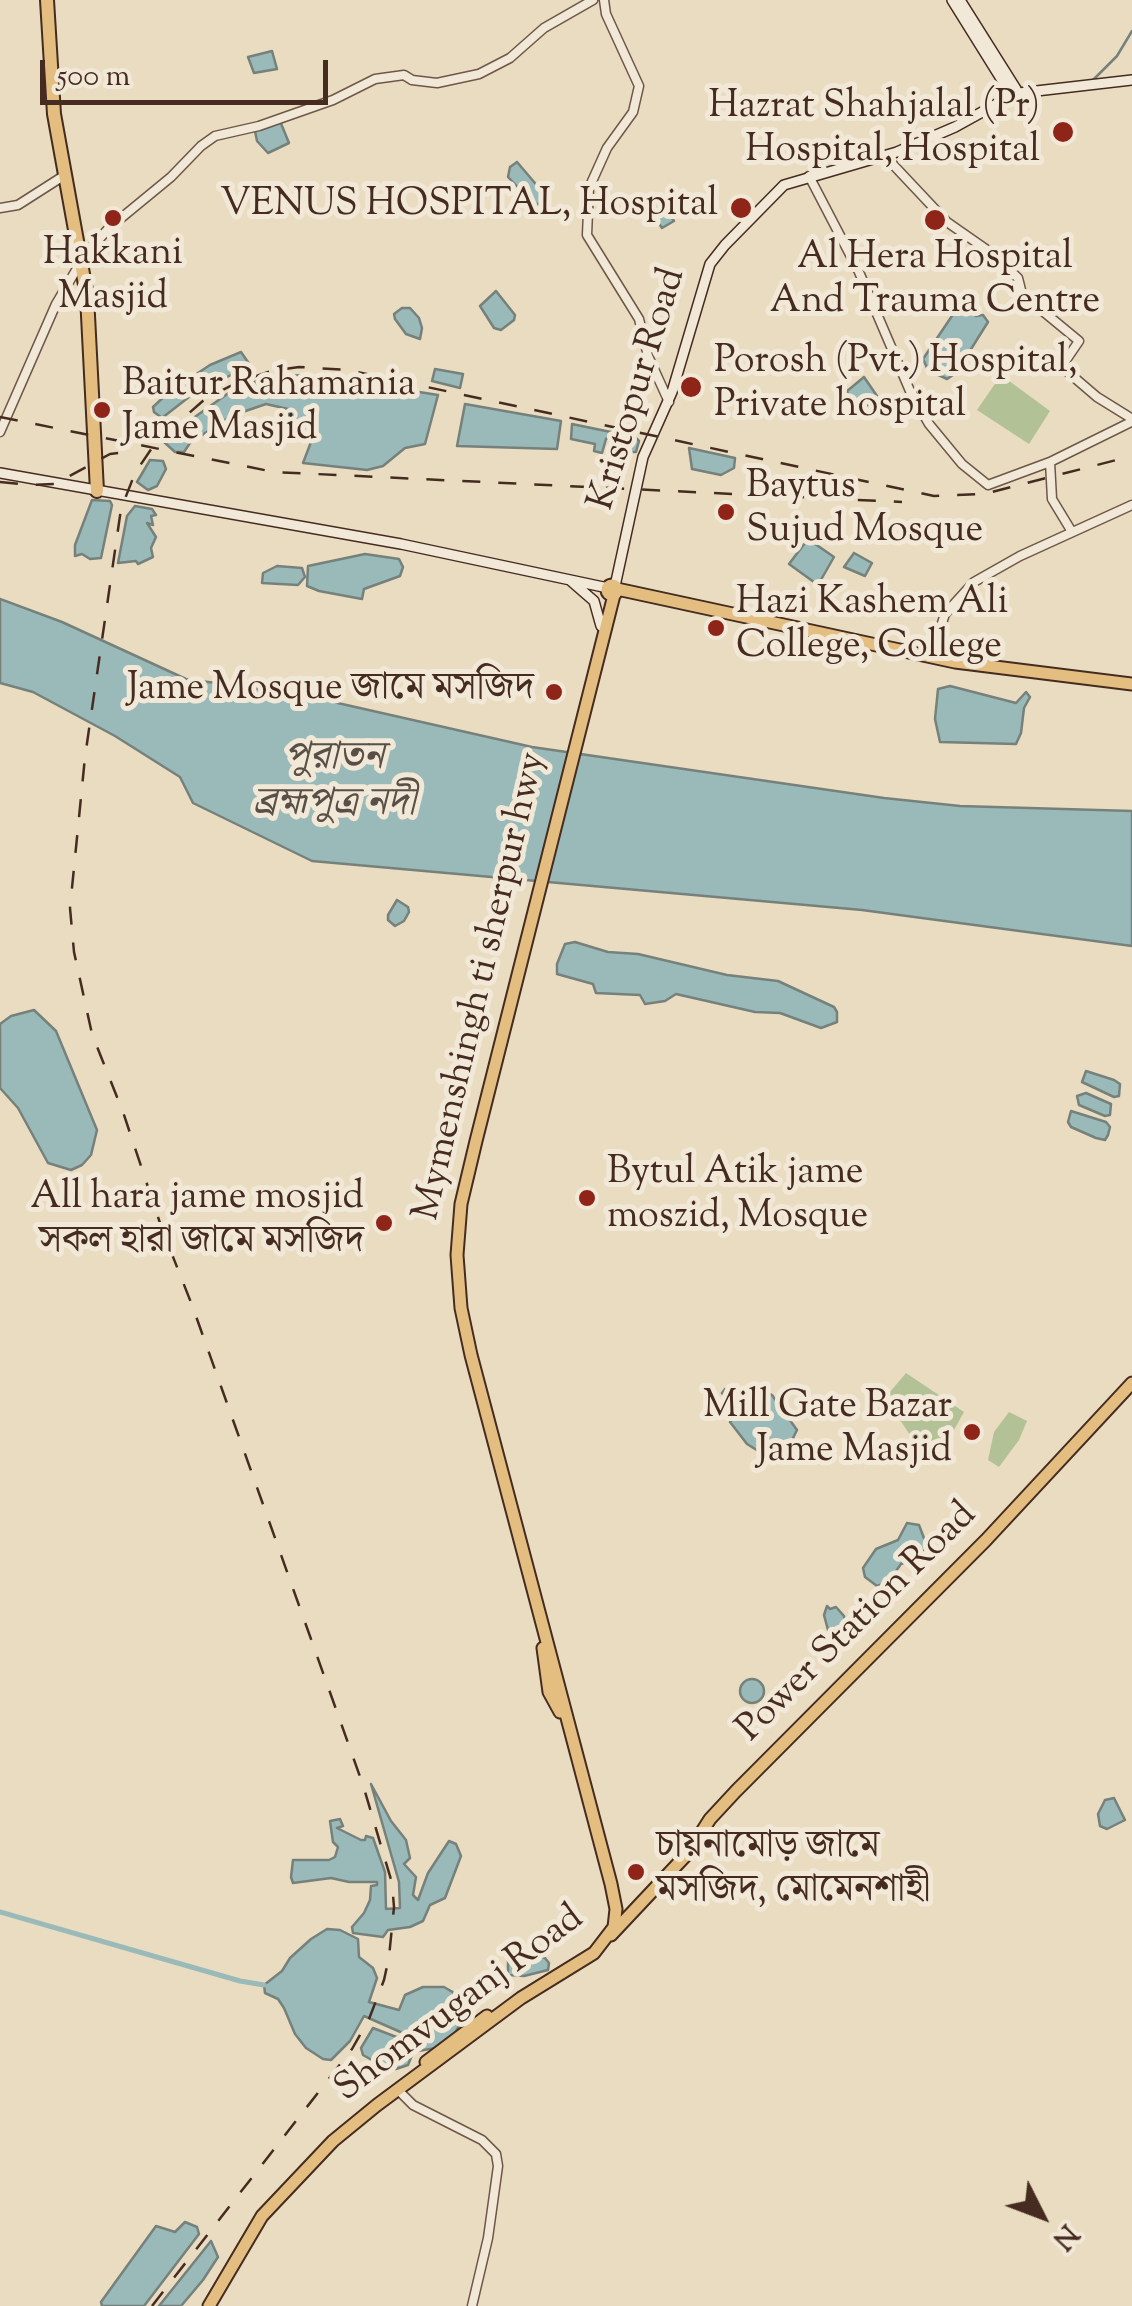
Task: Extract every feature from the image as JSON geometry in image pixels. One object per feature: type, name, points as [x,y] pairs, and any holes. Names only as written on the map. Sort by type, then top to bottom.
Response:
[{"type":"highway","points":[[48,0],[54,114],[87,296],[96,491]]},
{"type":"main road","points":[[952,0],[1014,93]]},
{"type":"main road","points":[[960,0],[1014,93]]},
{"type":"main road","points":[[1014,93],[1132,80]]},
{"type":"main road","name":"Kristopur Road","points":[[590,685],[641,464],[668,402],[710,264],[784,185],[884,155],[955,127],[1014,93]]},
{"type":"main road","points":[[0,473],[212,508],[565,577],[614,591],[955,662],[1132,684]]},
{"type":"main road","points":[[565,577],[592,598],[601,626]]},
{"type":"main road","name":"Kristopur Road","points":[[590,685],[601,626],[614,591]]},
{"type":"main road","name":"Mymenshingh ti sherpur hwy","points":[[563,1712],[549,1692],[545,1646],[471,1355],[458,1290],[457,1255],[462,1204],[507,1009],[590,685]]},
{"type":"main road","name":"Power Station Road","points":[[610,1936],[688,1852],[710,1819],[736,1791],[986,1540],[1132,1383]]},
{"type":"main road","name":"Shomvuganj Road","points":[[473,2031],[586,1959],[610,1936],[613,1908],[563,1712]]},
{"type":"main road","points":[[613,1908],[634,1911]]},
{"type":"main road","name":"Shomvuganj Road","points":[[206,2306],[228,2260],[268,2200],[330,2138],[473,2031],[588,1952],[606,1928],[613,1908]]},
{"type":"street","points":[[0,432],[56,304],[85,255],[109,228],[215,136],[259,126],[333,100],[375,80],[404,75],[437,83],[479,74],[510,58],[544,28],[592,0]]},
{"type":"street","points":[[604,0],[606,14],[639,86],[633,112],[607,148],[589,188],[587,235],[639,319],[648,356],[668,402]]},
{"type":"street","points":[[809,176],[929,424],[962,464],[988,485],[1050,462],[1131,422],[1131,418],[1069,372],[1064,363],[1080,341],[1022,294],[1018,278],[990,252],[946,222],[884,155]]},
{"type":"street","points":[[0,208],[31,198],[65,175]]},
{"type":"street","points":[[1050,462],[1052,499],[1072,532]]},
{"type":"street","points":[[930,656],[950,607],[974,582],[1020,556],[1132,505]]},
{"type":"street","points":[[916,652],[934,639]]},
{"type":"street","points":[[397,2088],[413,2106],[482,2140],[496,2154],[498,2166],[488,2238],[472,2306]]},
{"type":"green space","points":[[1001,375],[1050,411],[1029,444],[977,410]]},
{"type":"green space","points":[[906,1373],[964,1412],[945,1446],[932,1440],[923,1454],[885,1398]]},
{"type":"green space","points":[[1009,1412],[1027,1421],[1019,1440],[999,1467],[988,1460],[994,1432]]},
{"type":"water","points":[[272,51],[277,69],[254,73],[248,57]]},
{"type":"water","points":[[280,121],[289,143],[268,153],[257,141],[255,131]]},
{"type":"water","points":[[517,162],[546,196],[536,206],[508,177],[510,167]]},
{"type":"water","points":[[658,196],[674,221],[662,228],[647,206]]},
{"type":"water","points":[[496,291],[515,315],[501,330],[494,328],[480,306]]},
{"type":"water","points":[[960,304],[976,316],[983,315],[988,322],[956,373],[947,379],[928,370],[923,359]]},
{"type":"water","points":[[410,308],[419,318],[420,339],[406,334],[395,319],[394,314]]},
{"type":"water","points":[[241,352],[250,365],[189,397],[162,418],[154,412],[153,407],[169,392],[210,365]]},
{"type":"water","points":[[435,369],[463,374],[460,388],[432,381]]},
{"type":"water","points":[[312,375],[438,395],[425,444],[405,448],[383,466],[367,470],[303,463],[311,442],[290,422],[288,409],[266,404],[231,416],[190,443],[184,452],[175,452],[164,442],[230,392],[269,376]]},
{"type":"water","points":[[864,377],[877,396],[866,406],[846,392]]},
{"type":"water","points":[[465,404],[561,421],[557,449],[457,446]]},
{"type":"water","points":[[572,424],[635,437],[639,441],[636,452],[624,452],[624,439],[611,437],[606,439],[602,453],[594,451],[595,444],[571,439]]},
{"type":"water","points":[[689,448],[735,458],[734,468],[721,475],[692,469]]},
{"type":"water","points":[[150,460],[163,461],[166,469],[157,486],[148,490],[137,482]]},
{"type":"water","points":[[92,500],[110,501],[112,505],[101,558],[90,559],[82,554],[75,556],[75,545]]},
{"type":"water","points":[[135,506],[152,509],[156,515],[151,516],[153,525],[147,523],[156,537],[151,548],[153,557],[138,564],[118,563],[127,516]]},
{"type":"water","points":[[808,539],[834,557],[818,585],[789,564]]},
{"type":"water","points":[[854,553],[872,563],[865,576],[844,567]]},
{"type":"water","points":[[365,554],[399,559],[403,567],[400,576],[364,589],[362,599],[307,586],[308,566]]},
{"type":"water","points":[[277,566],[302,568],[305,577],[298,585],[262,583],[263,573]]},
{"type":"water","name":"পুরাতন ব্রহ্মপুত্র নদী","points":[[0,599],[62,622],[186,679],[298,694],[532,747],[884,798],[960,806],[1132,811],[1132,946],[862,910],[312,861],[193,803],[180,777],[115,736],[33,692],[0,683]]},
{"type":"water","points":[[950,686],[1016,703],[1026,692],[1030,697],[1016,744],[940,742],[935,719],[938,689]]},
{"type":"water","points":[[397,900],[409,912],[395,926],[388,915]]},
{"type":"water","points":[[575,942],[727,975],[778,981],[834,1007],[837,1022],[821,1028],[780,1013],[755,1012],[676,994],[665,1001],[645,1004],[640,995],[596,993],[593,984],[557,974],[565,944]]},
{"type":"water","points":[[34,1010],[56,1031],[97,1130],[91,1155],[71,1170],[48,1163],[18,1108],[0,1088],[0,1024],[11,1016]]},
{"type":"water","points":[[1086,1071],[1120,1084],[1119,1096],[1082,1082]]},
{"type":"water","points":[[1086,1093],[1111,1104],[1110,1115],[1079,1105],[1077,1096]]},
{"type":"water","points":[[1071,1111],[1106,1122],[1110,1127],[1105,1140],[1071,1127]]},
{"type":"water","points":[[725,1389],[750,1401],[763,1390],[772,1395],[797,1430],[794,1446],[786,1451],[776,1445],[768,1457],[747,1444],[730,1422],[736,1414],[722,1393]]},
{"type":"water","points":[[907,1523],[919,1525],[927,1546],[916,1558],[901,1564],[888,1582],[877,1586],[865,1577],[863,1568],[876,1549],[898,1540]]},
{"type":"water","points":[[827,1606],[836,1607],[844,1616],[846,1628],[833,1633],[828,1630],[824,1615]]},
{"type":"water","points":[[752,1679],[764,1691],[752,1703],[740,1691]]},
{"type":"water","points":[[371,1784],[406,1840],[410,1858],[404,1864],[416,1877],[413,1895],[418,1900],[428,1873],[449,1841],[456,1844],[461,1856],[445,1898],[430,1905],[423,1921],[388,1930],[383,1937],[353,1933],[352,1927],[364,1913],[371,1886],[377,1882],[331,1878],[293,1883],[291,1877],[293,1860],[335,1857],[338,1847],[333,1842],[330,1821],[340,1819],[343,1826],[337,1828],[361,1840],[366,1836],[373,1838],[385,1872],[386,1909],[400,1908],[399,1882]]},
{"type":"water","points":[[1114,1798],[1125,1820],[1107,1829],[1100,1826],[1098,1814],[1105,1800]]},
{"type":"water","points":[[327,1929],[340,1930],[358,1939],[359,1957],[373,1968],[377,1978],[369,2002],[399,2010],[405,1995],[423,1987],[444,1987],[456,1994],[465,2014],[454,2035],[436,2048],[418,2051],[405,2034],[364,2016],[350,2041],[331,2060],[306,2048],[278,1999],[265,1993],[264,1985],[311,1939]]},
{"type":"water","points":[[522,1950],[545,1958],[548,1970],[508,1975],[508,1959]]},
{"type":"water","points":[[373,2028],[399,2038],[412,2055],[408,2065],[386,2068],[363,2055],[361,2048]]},
{"type":"water","points":[[185,2222],[197,2227],[199,2234],[144,2306],[102,2306],[101,2302],[156,2226],[175,2232]]},
{"type":"water","points":[[211,2241],[218,2257],[203,2280],[181,2306],[159,2306]]},
{"type":"waterway","points":[[1093,80],[1117,56],[1132,31]]},
{"type":"waterway","points":[[0,1912],[264,1985]]},
{"type":"railway","points":[[152,2306],[352,2049],[384,1980],[394,1907],[392,1883],[363,1785],[92,1034],[74,952],[70,908],[85,757],[121,509],[135,473],[156,442],[204,400],[236,383],[271,371],[299,367],[348,370],[934,496],[984,494],[1132,456]]},
{"type":"railway","points":[[0,417],[274,472],[902,502]]},
{"type":"railway","points":[[0,482],[55,484],[110,454],[134,451]]},
{"type":"place","name":"Hazrat Shahjalal (Pr) Hospital, Hospital","points":[[1063,132]]},
{"type":"place","name":"VENUS HOSPITAL, Hospital","points":[[741,208]]},
{"type":"place","name":"Hakkani Masjid","points":[[113,218]]},
{"type":"place","name":"Al Hera Hospital And Trauma Centre","points":[[935,220]]},
{"type":"place","name":"Porosh (Pvt.) Hospital, Private hospital","points":[[691,387]]},
{"type":"place","name":"Baitur Rahamania Jame Masjid","points":[[102,410]]},
{"type":"place","name":"Baytus Sujud Mosque","points":[[726,512]]},
{"type":"place","name":"Hazi Kashem Ali College, College","points":[[716,628]]},
{"type":"place","name":"Jame Mosque জামে মসজিদ","points":[[554,692]]},
{"type":"place","name":"Bytul Atik jame moszid, Mosque","points":[[587,1198]]},
{"type":"place","name":"All hara jame mosjid সকল হারা জামে মসজিদ","points":[[384,1223]]},
{"type":"place","name":"Mill Gate Bazar Jame Masjid","points":[[972,1432]]},
{"type":"place","name":"চায়নামোড় জামে মসজিদ, মোমেনশাহী","points":[[636,1872]]}]
